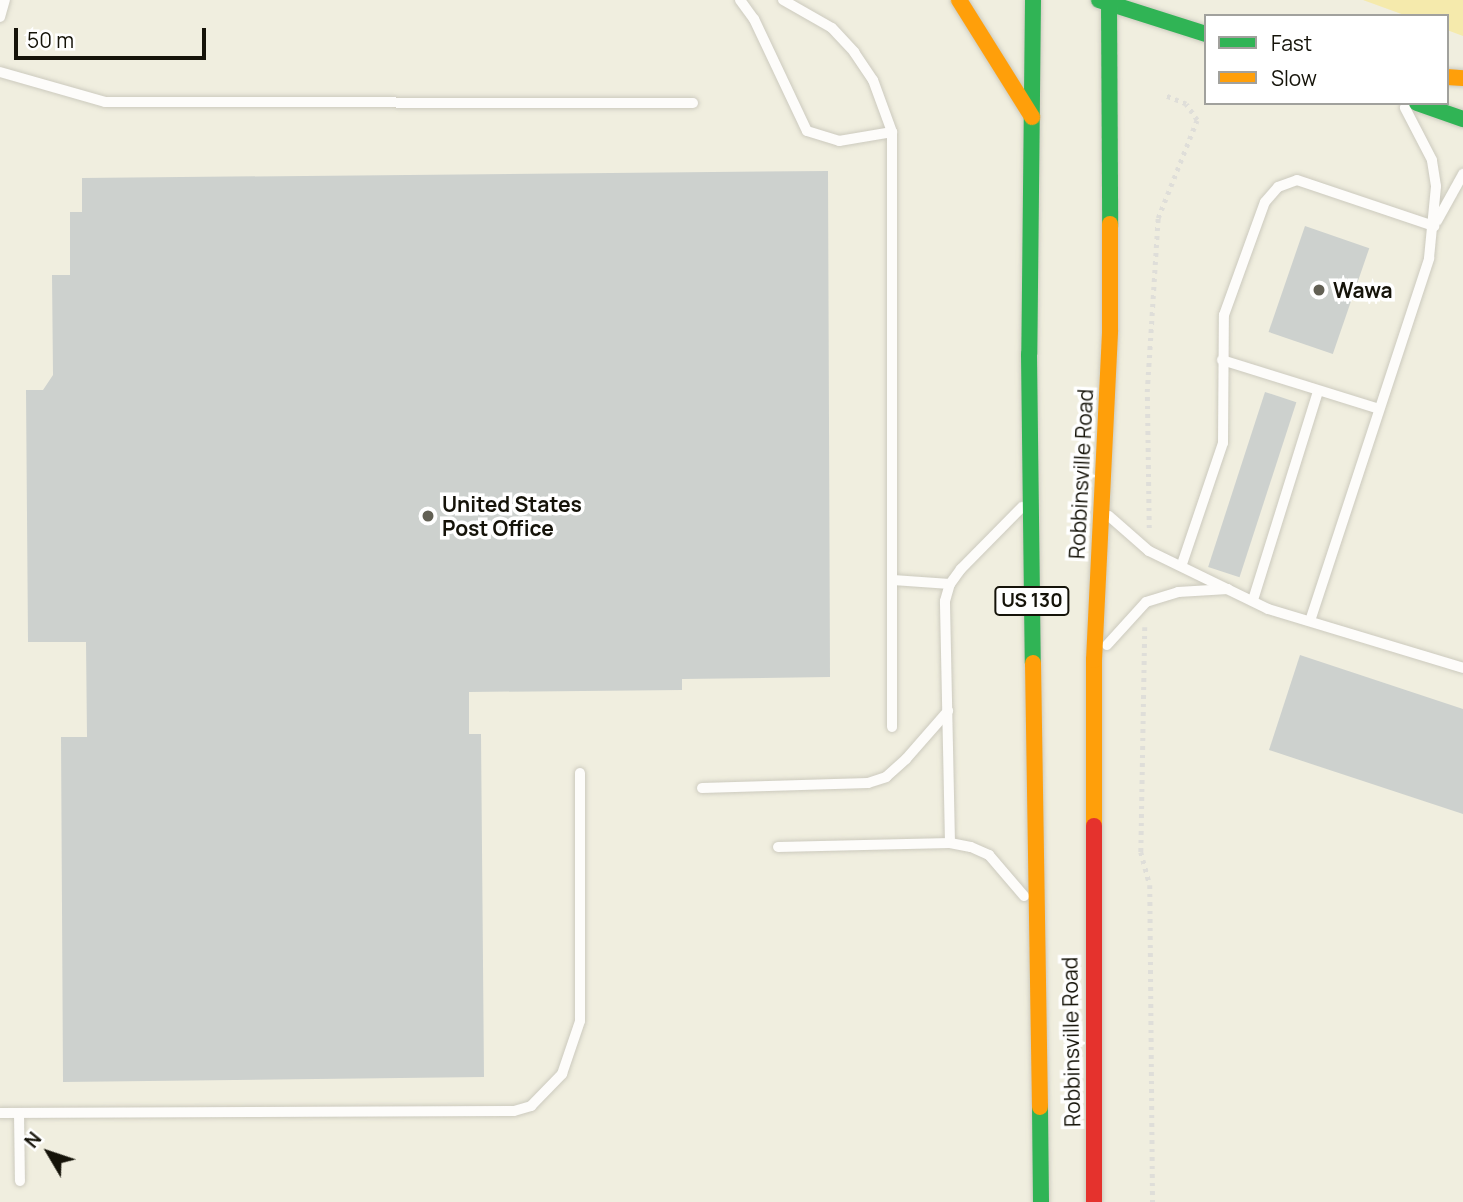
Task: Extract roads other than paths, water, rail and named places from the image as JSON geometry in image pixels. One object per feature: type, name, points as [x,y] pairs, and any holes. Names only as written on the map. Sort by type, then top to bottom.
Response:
[{"type":"main road","points":[[959,0],[1032,117]]},
{"type":"main road","name":"Robbinsville Road","points":[[1033,0],[1031,497],[1041,1202]]},
{"type":"main road","points":[[1106,1],[1204,33]]},
{"type":"main road","name":"Robbinsville Road","points":[[1094,1202],[1094,660],[1110,330],[1106,1]]},
{"type":"main road","points":[[1423,105],[1463,119]]},
{"type":"lane","points":[[0,17],[5,0]]},
{"type":"lane","points":[[740,0],[754,19],[807,131],[839,141],[892,132]]},
{"type":"lane","points":[[783,0],[832,28],[854,52],[873,80],[892,132],[892,727]]},
{"type":"lane","points":[[0,72],[105,102],[693,103]]},
{"type":"lane","points":[[1310,621],[1429,258],[1434,226],[1432,160],[1403,105]]},
{"type":"lane","points":[[1434,226],[1463,174]]},
{"type":"lane","points":[[1182,564],[1223,443],[1224,315],[1265,202],[1278,187],[1297,180],[1434,226]]},
{"type":"lane","points":[[1222,360],[1379,409]]},
{"type":"lane","points":[[1253,600],[1318,391]]},
{"type":"lane","points":[[950,843],[945,601],[950,584],[1031,497]]},
{"type":"lane","points":[[1100,507],[1149,551],[1182,564],[1253,600],[1310,621],[1463,668]]},
{"type":"lane","points":[[893,580],[950,584]]},
{"type":"lane","points":[[1094,660],[1146,602],[1178,592],[1230,589]]},
{"type":"lane","points":[[702,788],[868,783],[886,777],[906,759],[948,711]]},
{"type":"lane","points":[[0,1113],[514,1111],[531,1106],[562,1074],[580,1021],[580,773]]},
{"type":"lane","points":[[778,847],[950,843],[989,855],[1015,881],[1035,915]]},
{"type":"lane","points":[[19,1113],[20,1181]]},
{"type":"place","name":"Wawa","points":[[1319,290]]},
{"type":"place","name":"United States Post Office","points":[[428,516]]}]
